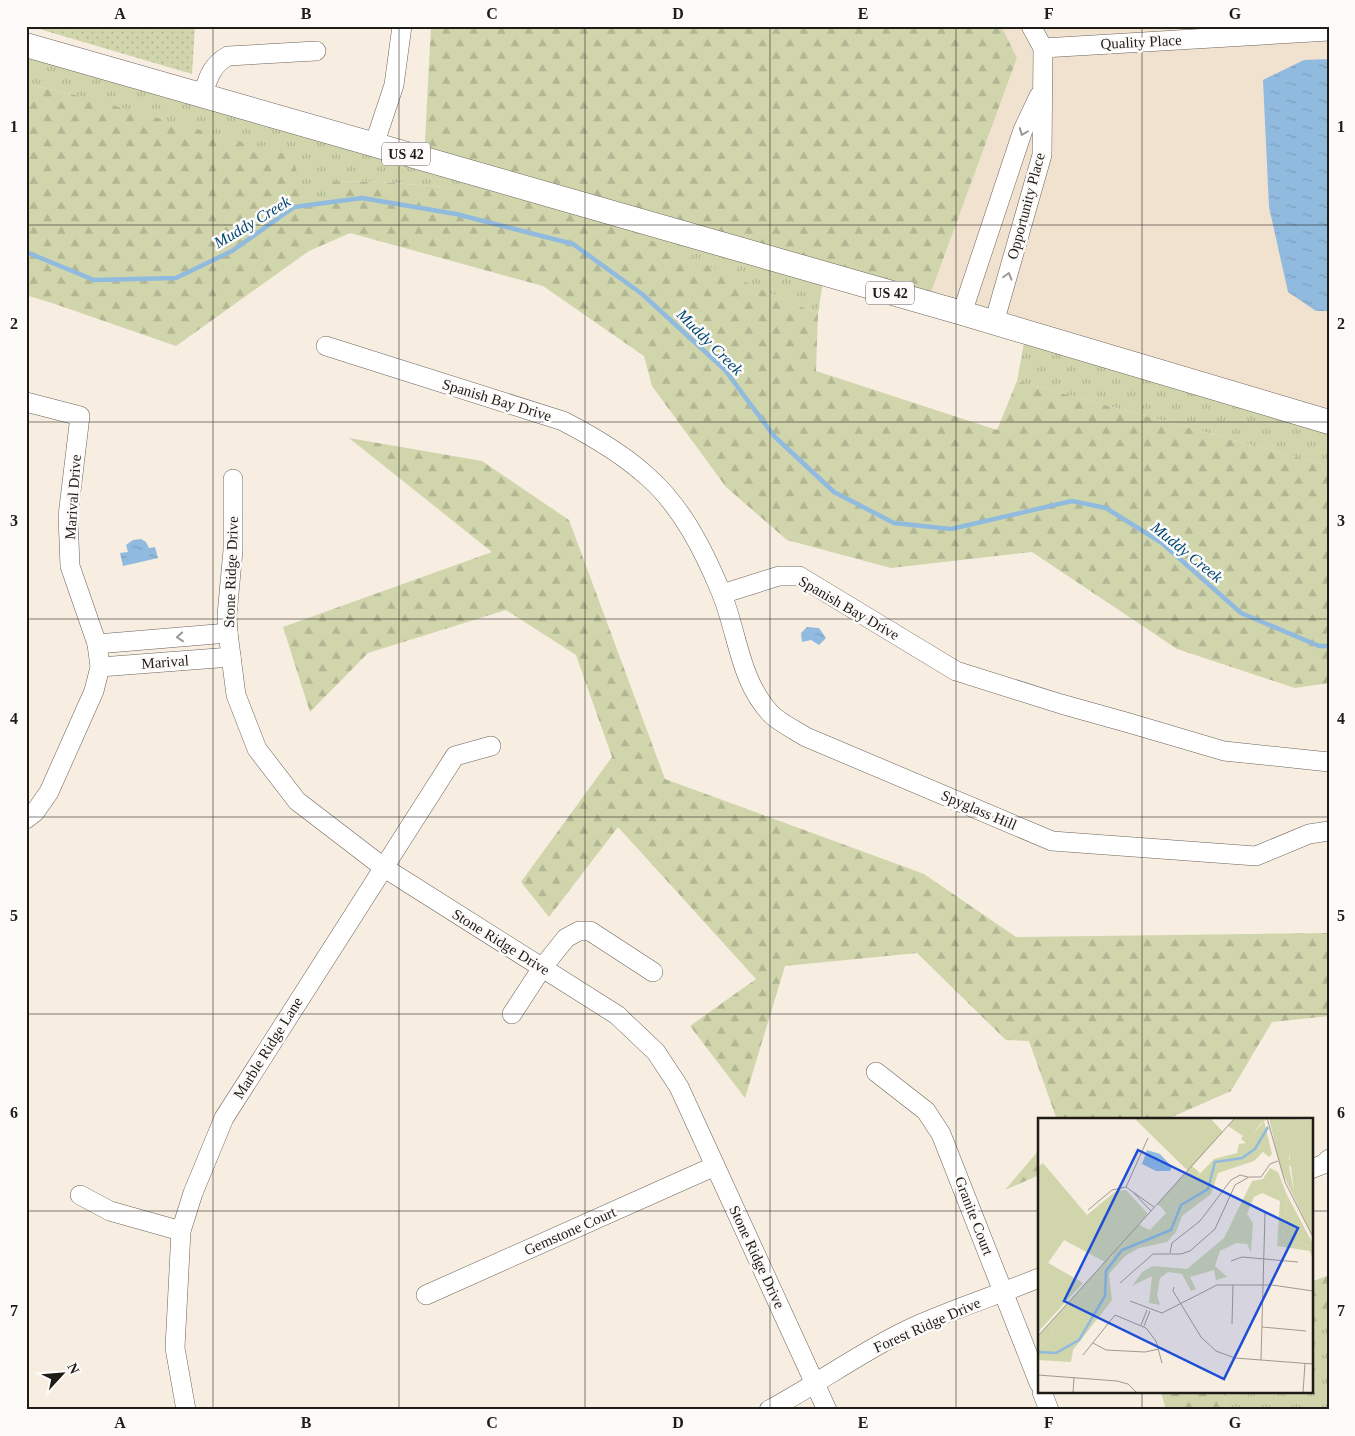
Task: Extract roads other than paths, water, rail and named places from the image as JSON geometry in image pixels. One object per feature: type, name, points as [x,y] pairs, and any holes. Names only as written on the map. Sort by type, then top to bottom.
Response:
[{"type":"main road","name":"US 42","points":[[26,45],[962,313],[1329,422]]},
{"type":"street","points":[[374,145],[394,85],[402,26]]},
{"type":"street","name":"Opportunity Place","points":[[994,323],[1042,155],[1043,48],[1031,26]]},
{"type":"street","name":"Quality Place","points":[[1043,48],[1222,32],[1329,31]]},
{"type":"street","points":[[202,96],[212,68],[228,56],[316,51]]},
{"type":"street","name":"Opportunity Place","points":[[962,313],[1024,130],[1043,88]]},
{"type":"street","name":"Spanish Bay Drive","points":[[326,346],[563,421],[594,437],[649,477],[679,512],[700,546],[722,594],[779,576],[799,576],[956,672],[1224,751],[1329,762]]},
{"type":"street","name":"Marival Drive","points":[[26,402],[80,416],[68,516],[70,566],[97,644],[100,667],[94,691],[49,792],[35,812],[26,820]]},
{"type":"street","name":"Stone Ridge Drive","points":[[233,479],[233,550],[228,633],[236,695],[257,749],[298,801],[383,867],[617,1015],[656,1052],[679,1088],[828,1410]]},
{"type":"street","name":"Spyglass Hill","points":[[722,594],[748,682],[771,715],[806,737],[1052,841],[1256,856],[1309,834],[1329,831]]},
{"type":"street","name":"Marival","points":[[97,644],[228,633]]},
{"type":"street","name":"Marival","points":[[100,667],[231,657]]},
{"type":"street","name":"Marble Ridge Lane","points":[[186,1410],[174,1348],[181,1230],[224,1118],[455,756],[491,746]]},
{"type":"street","points":[[512,1014],[542,968],[566,938],[579,931],[590,930],[654,972]]},
{"type":"street","name":"Granite Court","points":[[876,1072],[926,1111],[942,1134],[1038,1380]]},
{"type":"street","points":[[1312,1170],[1324,1164],[1329,1159]]},
{"type":"street","name":"Gemstone Court","points":[[426,1295],[714,1166]]},
{"type":"street","points":[[80,1195],[110,1211],[181,1230]]},
{"type":"street","name":"Forest Ridge Drive","points":[[769,1410],[816,1384],[869,1350],[908,1330],[1038,1278]]},
{"type":"street","points":[[1043,1394],[1049,1410]]},
{"type":"water","points":[[1329,59],[1329,311],[1316,311],[1288,292],[1269,207],[1263,80],[1304,60]]},
{"type":"water","points":[[141,539],[146,542],[149,548],[155,547],[158,558],[123,566],[120,553],[128,552],[126,545],[133,540]]},
{"type":"water","points":[[807,627],[819,628],[826,638],[819,645],[811,640],[802,642],[801,633]]},
{"type":"waterway","name":"Muddy Creek","points":[[26,252],[94,280],[176,278],[232,251],[294,207],[362,198],[456,214],[573,244],[642,294],[725,370],[774,436],[834,492],[894,523],[951,529],[1072,501],[1106,508],[1162,543],[1241,613],[1319,646],[1329,646]]}]
